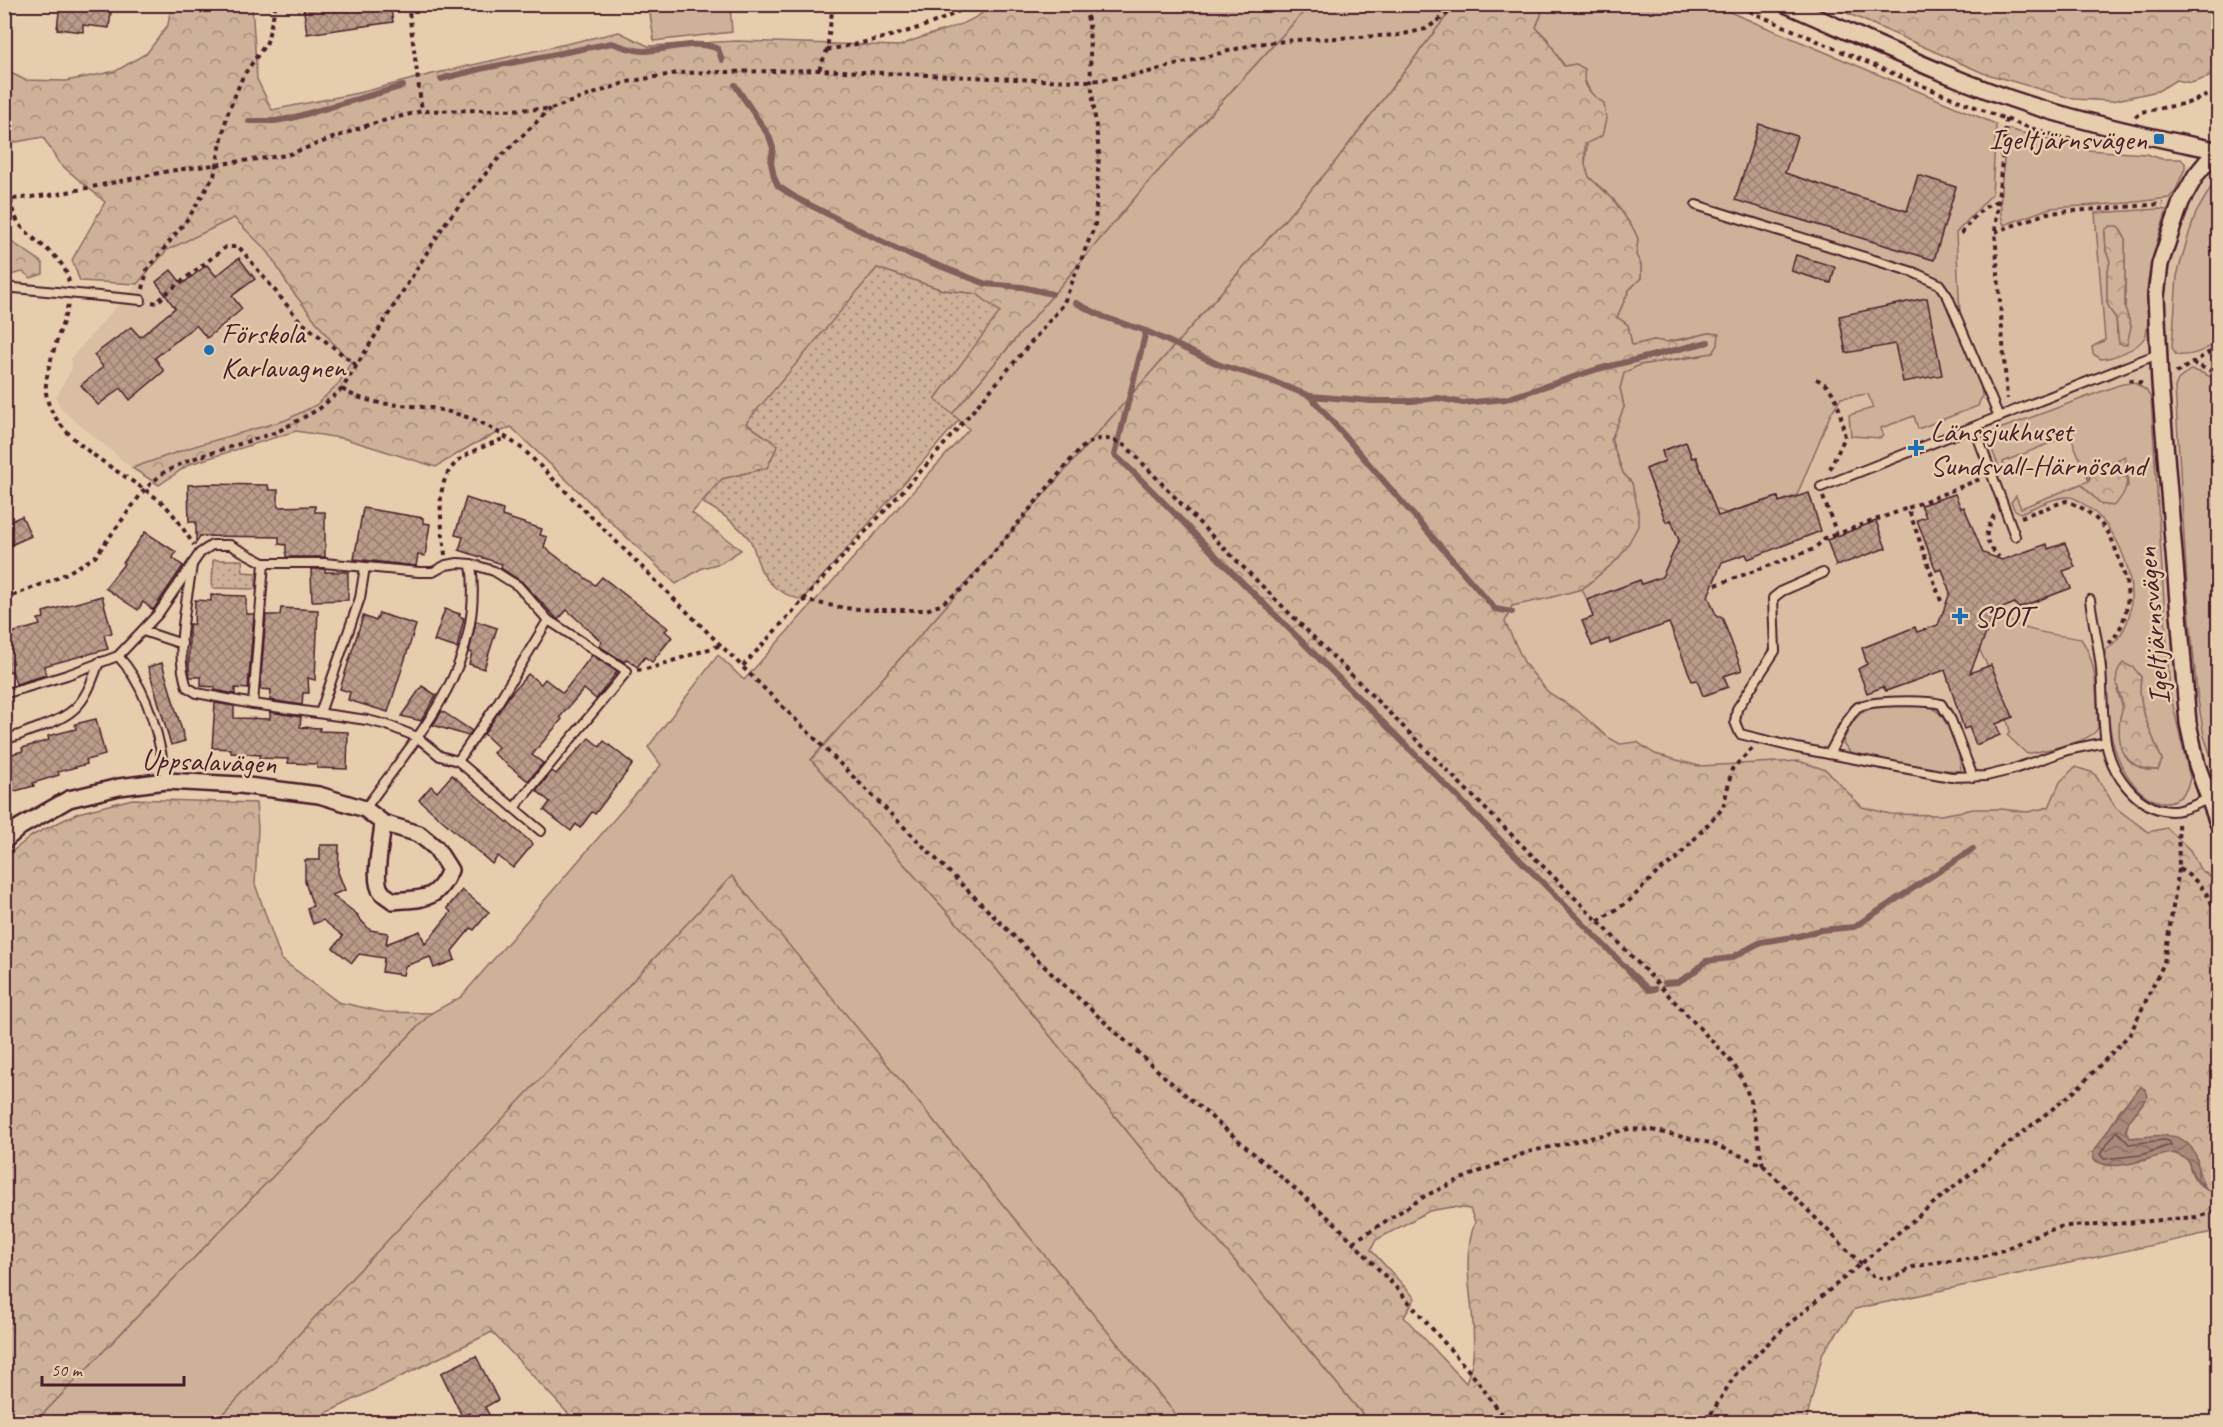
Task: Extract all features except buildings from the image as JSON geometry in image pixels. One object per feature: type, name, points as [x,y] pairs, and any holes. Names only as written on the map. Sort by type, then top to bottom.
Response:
[{"type":"street","points":[[1785,4],[1958,79],[2029,105],[2127,133],[2217,149]]},
{"type":"street","name":"Igeltjärnsvägen","points":[[2217,149],[2196,175],[2181,202],[2160,264],[2156,296],[2160,384],[2188,723],[2197,765],[2214,796],[2218,823]]},
{"type":"street","name":"Uppsalavägen","points":[[4,841],[20,827],[69,799],[119,787],[166,781],[279,789],[320,795],[365,809],[383,823],[419,834],[436,848],[450,870],[442,887],[427,898],[393,901],[381,891],[376,875],[383,823]]},
{"type":"lane","points":[[1696,205],[1913,272],[1939,284],[1948,297],[1998,417]]},
{"type":"lane","points":[[4,287],[141,300]]},
{"type":"lane","points":[[1821,490],[2158,354]]},
{"type":"lane","points":[[1974,427],[2015,536]]},
{"type":"lane","points":[[4,694],[67,675],[118,656],[158,614],[200,553],[212,546],[230,545],[264,563],[324,563],[419,572],[433,572],[446,565],[471,564],[494,571],[512,582],[548,620],[627,671],[514,808]]},
{"type":"lane","points":[[253,704],[264,563]]},
{"type":"lane","points":[[192,564],[182,644],[182,675],[187,687],[197,693],[253,704],[387,725],[417,737],[440,756],[458,761],[541,831]]},
{"type":"lane","points":[[365,809],[440,704],[455,676],[468,639],[473,616],[474,588],[471,564]]},
{"type":"lane","points":[[320,713],[360,598],[365,567]]},
{"type":"lane","points":[[1823,573],[1782,591],[1773,598],[1775,651],[1737,709],[1735,722],[1740,734],[1761,741],[1939,776],[1973,777],[1994,774],[2067,750],[2106,742]]},
{"type":"lane","points":[[2090,600],[2101,666],[2106,742],[2110,757],[2130,791],[2154,808],[2170,811],[2214,796]]},
{"type":"lane","points":[[458,761],[502,697],[548,620]]},
{"type":"lane","points":[[144,631],[182,644]]},
{"type":"lane","points":[[118,656],[129,668],[141,688],[162,752],[166,781]]},
{"type":"lane","points":[[4,739],[57,721],[75,709],[88,694],[99,662]]},
{"type":"lane","points":[[1829,754],[1850,715],[1859,706],[1886,702],[1931,701],[1941,704],[1951,720],[1973,777]]},
{"type":"path","points":[[276,4],[267,42],[243,76],[226,115],[214,176],[189,217],[147,270],[141,300],[157,303],[219,251],[230,246],[239,247],[300,321],[357,366]]},
{"type":"path","points":[[408,4],[422,111]]},
{"type":"path","points":[[819,70],[827,50],[833,4]]},
{"type":"path","points":[[827,50],[870,41],[940,20],[971,4]]},
{"type":"path","points":[[743,666],[930,461],[1063,305],[1095,225],[1099,154],[1089,23],[1083,4]]},
{"type":"path","points":[[4,200],[58,195],[170,171],[287,155],[371,124],[422,111],[551,109],[627,82],[678,73],[819,70],[1092,81],[1137,75],[1255,44],[1399,35],[1426,29],[1461,4]]},
{"type":"path","points":[[4,599],[60,577],[95,557],[144,490],[163,473],[189,460],[277,432],[319,409],[342,389],[446,222],[496,161],[551,109]]},
{"type":"path","points":[[2006,119],[1995,232],[2008,413]]},
{"type":"path","points":[[10,200],[18,225],[62,262],[68,275],[71,293],[46,385],[47,399],[55,418],[80,444],[162,502],[200,553]]},
{"type":"path","points":[[1961,234],[1975,214],[1985,206],[1997,201]]},
{"type":"path","points":[[1995,232],[2047,213],[2181,202]]},
{"type":"path","points":[[2160,384],[2218,347]]},
{"type":"path","points":[[2192,363],[2218,374]]},
{"type":"path","points":[[1816,379],[1829,386],[1834,393],[1845,437],[1821,490],[1837,534]]},
{"type":"path","points":[[342,389],[355,398],[374,403],[434,409],[468,417],[488,425],[524,450],[1052,975],[1167,1079],[1337,1225],[1476,1379],[1507,1422]]},
{"type":"path","points":[[446,565],[441,498],[444,483],[454,464],[506,438]]},
{"type":"path","points":[[802,600],[844,608],[873,610],[926,610],[940,606],[965,587],[1079,450],[1089,442],[1101,438],[1113,439],[1127,447],[1211,535],[1598,921],[1737,1070],[1750,1104],[1763,1165]]},
{"type":"path","points":[[1716,585],[1814,549],[1826,538],[1987,476]]},
{"type":"path","points":[[2009,522],[2066,501],[2087,510],[2108,532],[2127,580],[2128,604],[2119,631],[2112,640],[2097,648]]},
{"type":"path","points":[[1908,508],[1941,601]]},
{"type":"path","points":[[627,671],[651,668],[721,645]]},
{"type":"path","points":[[1598,921],[1628,902],[1658,872],[1676,859],[1723,808],[1732,769],[1761,741]]},
{"type":"path","points":[[1706,1422],[1735,1375],[1784,1328],[1935,1202],[2075,1091],[2130,1034],[2164,963],[2179,869],[2178,810]]},
{"type":"path","points":[[2179,869],[2195,878],[2206,891],[2218,918]]},
{"type":"path","points":[[1353,1242],[1425,1197],[1491,1166],[1528,1152],[1629,1130],[1652,1130],[1710,1143],[1763,1165],[1873,1276],[1884,1279],[1896,1277],[1913,1267],[1978,1258],[2003,1250],[2040,1233],[2064,1226],[2103,1226],[2196,1217],[2218,1211]]},
{"type":"shaded area","name":"Länssjukhuset Sundsvall-Härnösand","points":[[1542,5],[1713,5],[2008,129],[2087,150],[2146,154],[2162,159],[2181,159],[2217,177],[2218,175],[2218,891],[2214,879],[2200,869],[2190,850],[2167,829],[2148,832],[2116,808],[2094,773],[2050,807],[2028,812],[1974,809],[1941,815],[1890,814],[1862,807],[1826,770],[1699,766],[1655,754],[1637,742],[1620,744],[1606,736],[1578,711],[1548,692],[1525,664],[1505,622],[1512,606],[1582,588],[1632,483],[1668,362],[1701,356],[1541,15]]},
{"type":"shaded area","name":"Förskola Karlavagnen","points":[[234,218],[269,253],[290,288],[332,342],[351,362],[339,383],[316,405],[286,420],[195,446],[132,468],[62,410],[56,398],[72,368],[71,358],[167,250]]},
{"type":"green space","points":[[171,5],[252,5],[257,79],[272,110],[363,92],[619,32],[648,46],[736,41],[900,46],[960,25],[992,5],[1310,5],[1150,180],[952,414],[935,400],[977,294],[943,290],[877,268],[747,424],[778,445],[767,468],[722,479],[692,513],[741,550],[721,563],[702,568],[676,584],[511,427],[472,445],[436,467],[346,439],[296,431],[190,464],[159,485],[132,468],[195,446],[286,420],[316,405],[339,383],[351,362],[332,342],[290,288],[269,253],[234,218],[167,250],[137,284],[80,281],[72,260],[105,202],[59,163],[43,137],[5,144],[5,70],[25,80],[66,81],[116,71],[147,53],[168,25]]},
{"type":"green space","points":[[730,5],[732,32],[654,41],[649,7]]},
{"type":"green space","points":[[1310,5],[1455,5],[1332,166],[811,760],[981,950],[1135,1141],[1369,1422],[1182,1422],[732,877],[216,1422],[35,1422],[431,1013],[461,997],[661,765],[648,747],[718,655],[744,680],[969,429],[952,414],[1150,180]]},
{"type":"green space","points":[[1455,5],[1542,5],[1536,27],[1549,41],[1564,66],[1576,64],[1585,69],[1584,75],[1588,89],[1604,103],[1606,119],[1602,136],[1585,144],[1585,165],[1589,177],[1613,199],[1638,239],[1636,255],[1641,265],[1641,278],[1629,290],[1617,317],[1628,325],[1632,345],[1654,340],[1666,342],[1709,333],[1719,334],[1718,345],[1713,353],[1639,365],[1624,373],[1620,388],[1624,407],[1611,440],[1623,473],[1632,483],[1638,510],[1638,526],[1618,559],[1582,589],[1512,606],[1505,622],[1525,664],[1548,692],[1578,711],[1606,736],[1620,744],[1637,742],[1655,754],[1699,766],[1799,761],[1826,770],[1862,807],[1890,814],[1941,815],[1974,809],[2028,812],[2049,807],[2060,782],[2075,767],[2094,773],[2116,808],[2148,832],[2167,828],[2190,850],[2200,869],[2214,879],[2218,891],[2218,1231],[1855,1309],[1823,1352],[1806,1422],[1369,1422],[1135,1141],[981,950],[811,760],[1332,166]],"holes":[[[2141,1087],[2143,1103],[2129,1121],[2126,1130],[2130,1138],[2138,1137],[2191,1147],[2206,1189],[2194,1177],[2188,1160],[2166,1153],[2143,1161],[2108,1132],[2119,1111]],[[1452,1207],[1470,1209],[1475,1222],[1468,1256],[1474,1339],[1473,1356],[1466,1383],[1404,1317],[1415,1298],[1371,1250],[1376,1240],[1429,1211]]]},
{"type":"green space","points":[[1542,5],[1713,5],[1996,124],[1992,194],[1956,233],[1961,334],[1981,388],[1982,396],[1978,406],[1918,429],[1914,416],[1881,428],[1883,435],[1881,438],[1851,436],[1849,415],[1873,408],[1868,394],[1841,398],[1831,413],[1797,495],[1779,502],[1777,497],[1726,513],[1715,509],[1696,457],[1692,458],[1686,442],[1662,451],[1665,461],[1646,469],[1666,522],[1671,520],[1679,540],[1662,577],[1642,584],[1640,581],[1587,600],[1582,589],[1618,559],[1632,483],[1623,473],[1611,439],[1624,407],[1620,388],[1624,373],[1639,365],[1701,356],[1719,335],[1709,333],[1666,342],[1654,340],[1632,346],[1628,325],[1617,317],[1629,290],[1641,278],[1641,265],[1636,255],[1638,239],[1613,199],[1589,177],[1585,165],[1592,96],[1576,64],[1565,66],[1549,41],[1536,27]]},
{"type":"green space","points":[[1829,5],[2218,5],[2218,74],[2191,83],[2176,80],[2158,91],[2112,101],[2074,99],[1983,73]]},
{"type":"green space","points":[[2008,129],[2087,150],[2146,154],[2162,159],[2181,159],[2185,163],[2185,168],[2175,192],[2169,198],[2050,208],[2004,225],[2001,194]]},
{"type":"green space","points":[[2218,175],[2218,342],[2193,354],[2176,355],[2172,347],[2177,276],[2196,213]]},
{"type":"green space","points":[[2167,210],[2149,277],[2147,333],[2142,341],[2125,352],[2101,359],[2093,354],[2092,347],[2105,340],[2095,213]],"holes":[[[2118,226],[2125,238],[2125,308],[2131,326],[2117,334],[2116,318],[2107,302],[2107,276],[2110,261],[2106,251],[2105,230]]]},
{"type":"green space","points":[[2110,226],[2118,226],[2125,238],[2125,308],[2131,326],[2127,345],[2119,344],[2116,318],[2107,302],[2107,276],[2110,261],[2106,251],[2105,230]]},
{"type":"green space","points":[[5,237],[43,264],[43,274],[31,278],[23,272],[5,276]]},
{"type":"green space","points":[[877,268],[943,290],[977,294],[1000,312],[935,399],[959,420],[802,600],[788,595],[769,582],[761,569],[751,542],[740,528],[702,502],[722,479],[767,468],[778,445],[746,423]]},
{"type":"green space","points":[[2190,370],[2218,380],[2218,773],[2204,736],[2197,693],[2187,586],[2175,387],[2178,380]]},
{"type":"green space","points":[[2133,382],[2146,390],[2151,398],[2170,693],[2190,778],[2182,795],[2176,800],[2166,802],[2147,797],[2132,782],[2120,762],[2109,723],[2106,650],[2124,629],[2131,609],[2129,574],[2120,547],[2096,513],[2075,498],[2056,499],[2020,513],[2014,509],[2011,502],[2016,496],[2021,508],[2081,484],[2101,504],[2128,486],[2125,457],[2108,465],[2102,463],[2090,473],[2089,481],[2070,435],[2003,462],[2007,473],[2001,472],[1988,440],[1989,434],[1994,431],[2119,385]],"holes":[[[2141,677],[2140,688],[2146,719],[2162,760],[2158,770],[2146,770],[2133,764],[2120,718],[2123,707],[2117,690]]]},
{"type":"green space","points":[[2125,456],[2127,477],[2122,496],[2113,506],[2101,504],[2081,484],[2089,481],[2093,465],[2113,462]]},
{"type":"green space","points":[[213,560],[242,560],[243,572],[256,573],[256,589],[212,588]]},
{"type":"green space","points":[[1995,611],[2025,628],[2081,639],[2094,670],[2098,728],[2094,733],[2077,742],[2027,754],[2007,735],[2010,731],[2007,720],[2013,717],[1979,649]]},
{"type":"green space","points":[[2123,663],[2134,668],[2141,677],[2143,709],[2162,760],[2158,770],[2138,766],[2130,761],[2122,748],[2119,729],[2122,706],[2116,678]]},
{"type":"green space","points":[[1915,704],[1931,707],[1944,720],[1956,746],[1961,771],[1917,768],[1850,752],[1843,743],[1848,729],[1862,713],[1879,707]]},
{"type":"green space","points":[[132,799],[256,803],[258,828],[255,884],[281,959],[338,1002],[384,1012],[431,1013],[35,1422],[5,1422],[5,857],[33,835],[78,813]]},
{"type":"green space","points":[[732,876],[1182,1422],[576,1422],[492,1332],[308,1422],[216,1422]]},
{"type":"water","points":[[2141,1087],[2146,1090],[2148,1096],[2129,1121],[2126,1130],[2130,1138],[2167,1135],[2184,1140],[2196,1156],[2199,1179],[2208,1191],[2195,1178],[2188,1160],[2175,1153],[2114,1166],[2094,1160],[2093,1153],[2121,1110]]},
{"type":"waterway","points":[[441,79],[612,43],[632,50],[644,51],[691,45],[709,46],[718,49],[722,60]]},
{"type":"waterway","points":[[735,85],[769,136],[773,148],[771,163],[778,186],[798,199],[901,251],[986,284],[1022,287],[1052,294]]},
{"type":"waterway","points":[[249,121],[275,121],[292,118],[403,86]]},
{"type":"waterway","points":[[1076,303],[1104,317],[1146,331],[1220,365],[1310,396],[1372,401],[1412,401],[1438,398],[1463,403],[1506,399],[1598,369],[1708,342]]},
{"type":"waterway","points":[[1146,331],[1115,455],[1633,975],[1649,990],[1655,989]]},
{"type":"waterway","points":[[1310,396],[1495,609],[1512,612]]},
{"type":"waterway","points":[[1665,983],[1678,982],[1693,973],[1706,961],[1731,958],[1761,942],[1821,930],[1854,927],[1973,849]]},
{"type":"place","name":"Igeltjärnsvägen","points":[[2159,139]]},
{"type":"place","name":"Förskola Karlavagnen","points":[[209,350]]},
{"type":"place","name":"Länssjukhuset Sundsvall-Härnösand","points":[[1916,448]]},
{"type":"place","name":"SPOT","points":[[1960,616]]}]
